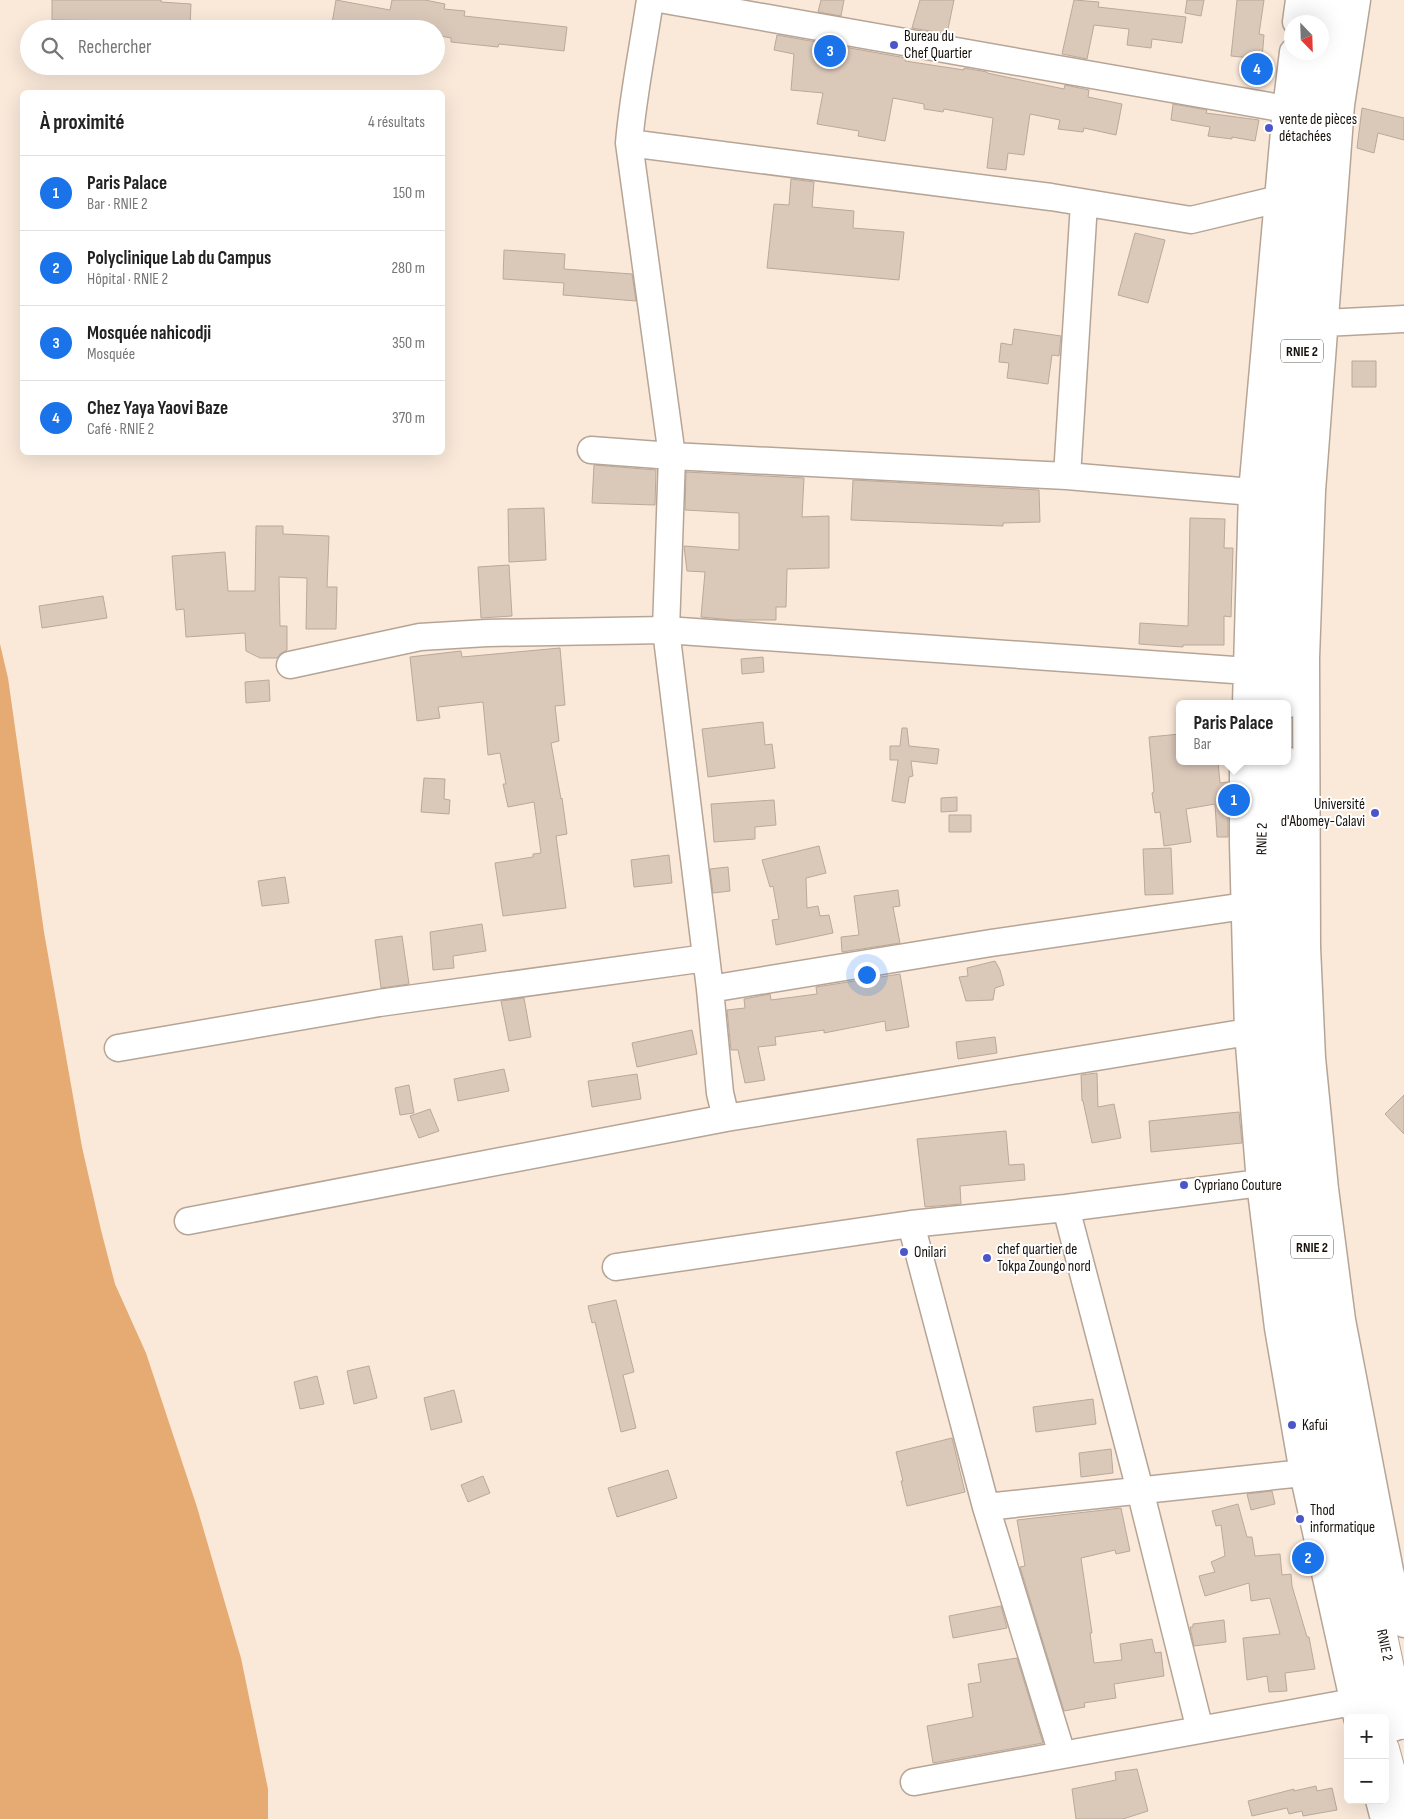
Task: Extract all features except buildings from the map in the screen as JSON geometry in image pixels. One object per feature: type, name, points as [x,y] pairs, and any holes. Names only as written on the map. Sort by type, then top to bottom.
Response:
[{"type":"highway","points":[[1314,15],[1315,0]]},
{"type":"highway","name":"RNIE 2","points":[[1286,700],[1293,491],[1313,321],[1323,107],[1337,0]]},
{"type":"highway","name":"RNIE 2","points":[[1266,700],[1273,492],[1295,110],[1308,60]]},
{"type":"highway","name":"RNIE 2","points":[[1264,765],[1262,839],[1263,973],[1278,1189],[1298,1326],[1322,1461],[1376,1698],[1404,1725]]},
{"type":"highway","name":"RNIE 2","points":[[1286,765],[1286,855],[1292,1047],[1304,1193],[1343,1444],[1376,1698]]},
{"type":"highway","points":[[1388,1759],[1404,1819]]},
{"type":"street","points":[[650,0],[642,58],[632,107],[629,143],[672,456],[666,630],[710,989],[720,1092],[726,1118]]},
{"type":"street","points":[[665,0],[1295,110]]},
{"type":"street","points":[[1297,15],[1299,0]]},
{"type":"street","points":[[1357,0],[1341,105],[1313,321],[1312,491],[1306,658],[1306,859],[1312,1058],[1342,1320],[1390,1571],[1404,1624]]},
{"type":"street","points":[[1246,700],[1252,492],[1279,198],[1295,110],[1293,60]]},
{"type":"street","points":[[629,143],[1084,203],[1191,220],[1279,198]]},
{"type":"street","points":[[1067,476],[1084,203]]},
{"type":"street","points":[[1313,321],[1404,319]]},
{"type":"street","points":[[591,450],[672,456],[1067,476],[1252,492]]},
{"type":"street","points":[[290,665],[420,637],[487,633],[666,630],[1248,671]]},
{"type":"street","points":[[914,1782],[1376,1698],[1303,1473],[1278,1328],[1260,1183],[1248,1032],[1243,843],[1244,765]]},
{"type":"street","points":[[710,989],[991,943],[1245,906]]},
{"type":"street","points":[[118,1048],[379,1002],[706,958]]},
{"type":"street","points":[[188,1221],[726,1118],[1248,1032]]},
{"type":"street","points":[[616,1267],[911,1224],[1066,1208],[1260,1183]]},
{"type":"street","points":[[1066,1208],[1140,1490],[1200,1730]]},
{"type":"street","points":[[911,1224],[986,1507],[1062,1754]]},
{"type":"street","points":[[986,1507],[1303,1473]]},
{"type":"street","points":[[1389,1731],[1404,1725]]},
{"type":"street","points":[[1380,1804],[1384,1819]]},
{"type":"shaded area","points":[[0,644],[8,678],[44,932],[82,1147],[115,1284],[146,1353],[197,1507],[241,1658],[268,1789],[268,1819],[0,1819]]},
{"type":"place","name":"Bureau du Chef Quartier","points":[[894,45]]},
{"type":"place","name":"Mosquée nahicodji","points":[[830,51]]},
{"type":"place","name":"Chez Yaya Yaovi Baze","points":[[1257,69]]},
{"type":"place","name":"vente de pièces détachées","points":[[1269,128]]},
{"type":"place","name":"Paris Palace","points":[[1234,800]]},
{"type":"place","name":"Université d'Abomey-Calavi","points":[[1375,813]]},
{"type":"place","name":"Cypriano Couture","points":[[1184,1185]]},
{"type":"place","name":"Onilari","points":[[904,1252]]},
{"type":"place","name":"chef quartier de Tokpa Zoungo nord","points":[[987,1258]]},
{"type":"place","name":"Kafui","points":[[1292,1425]]},
{"type":"place","name":"Thod informatique","points":[[1300,1519]]},
{"type":"place","name":"Polyclinique Lab du Campus","points":[[1308,1558]]}]
